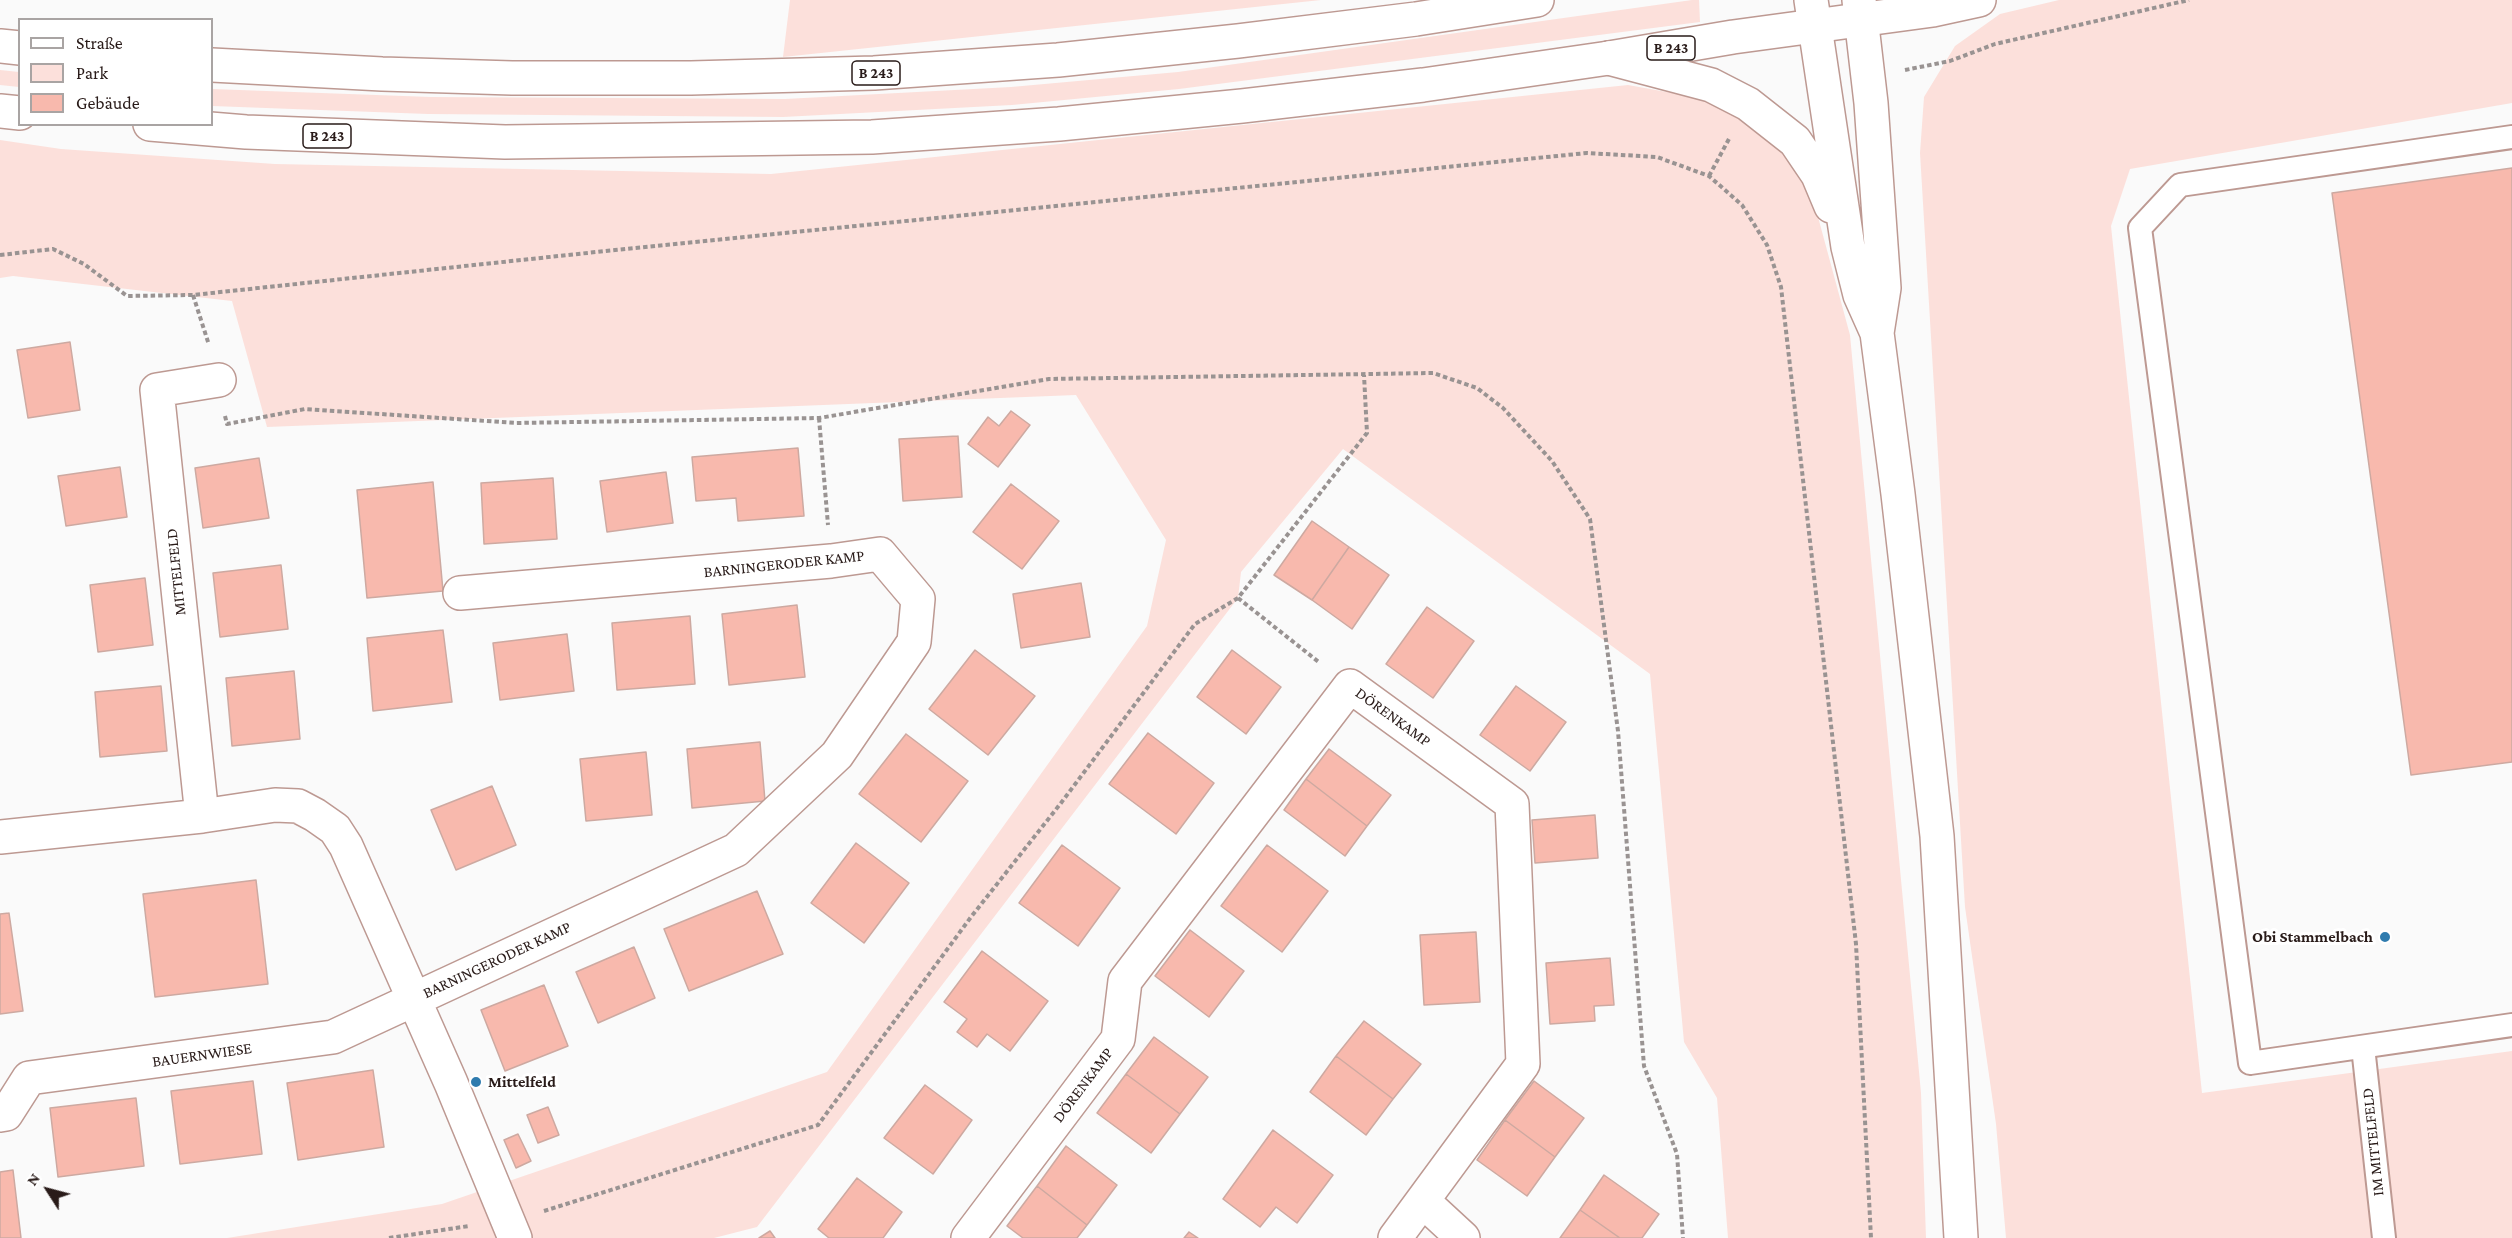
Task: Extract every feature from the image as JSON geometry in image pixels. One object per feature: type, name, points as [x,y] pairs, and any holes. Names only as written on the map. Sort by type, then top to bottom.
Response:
[{"type":"main road","name":"B 243","points":[[213,65],[512,78],[691,78],[874,74],[1058,60],[1238,40],[1537,0]]},
{"type":"main road","name":"B 243","points":[[178,126],[304,135],[505,142],[872,136],[1059,124],[1423,85],[1733,37],[1813,14],[1860,10],[1933,10],[1979,0]]},
{"type":"main road","points":[[1860,10],[1868,78],[1884,288],[1877,333],[1937,836],[1961,1238]]},
{"type":"main road","points":[[1813,14],[1848,247],[1860,295],[1877,333]]},
{"type":"main road","points":[[0,46],[18,48]]},
{"type":"main road","points":[[1609,58],[1711,84],[1748,104],[1795,141],[1818,175],[1848,247]]},
{"type":"main road","points":[[0,111],[18,113]]},
{"type":"main road","name":"MITTELFELD","points":[[202,816],[157,390],[219,380]]},
{"type":"main road","name":"BARNINGERODER KAMP","points":[[414,999],[736,850],[837,755],[914,642],[918,599],[880,554],[831,561],[460,593]]},
{"type":"main road","name":"DÖRENKAMP","points":[[968,1238],[1118,1039],[1125,981],[1350,686],[1512,804],[1523,1064],[1424,1202],[1395,1238]]},
{"type":"main road","points":[[0,837],[202,816],[275,805],[298,806],[335,829],[346,846],[414,999],[511,1229]]},
{"type":"main road","name":"BAUERNWIESE","points":[[0,1115],[6,1114],[29,1078],[333,1037],[414,999]]},
{"type":"main road","points":[[1424,1202],[1463,1238]]},
{"type":"lane","points":[[2512,137],[2180,185],[2140,228],[2250,1063],[2512,1025]]},
{"type":"lane","name":"IM MITTELFELD","points":[[2363,1047],[2384,1238]]},
{"type":"path","points":[[1868,78],[1950,61],[1995,44],[2189,0]]},
{"type":"path","points":[[0,255],[53,249],[84,264],[127,296],[193,295],[1587,153],[1657,157],[1709,176],[1742,205],[1767,245],[1781,287],[1856,944],[1871,1238]]},
{"type":"path","points":[[193,295],[219,380],[226,423],[305,409],[516,423],[819,418],[1049,379],[1433,373],[1477,388],[1503,408],[1552,460],[1590,519],[1618,731],[1644,1066],[1677,1154],[1683,1238]]},
{"type":"path","points":[[389,1238],[511,1229],[535,1214],[818,1125],[971,917],[1061,803],[1195,624],[1238,598],[1367,433],[1364,375]]},
{"type":"path","points":[[819,418],[831,561]]},
{"type":"path","points":[[1238,598],[1350,686]]},
{"type":"green space","points":[[790,0],[1321,0],[783,57]]},
{"type":"green space","points":[[1699,0],[1700,22],[1179,89],[1012,105],[783,117],[428,114],[213,106],[213,89],[431,97],[785,99],[1011,87],[1178,72]]},
{"type":"green space","points":[[2059,0],[2512,0],[2512,103],[2130,169],[2111,226],[2202,1093],[2512,1051],[2512,1238],[2006,1238],[1996,1124],[1965,907],[1920,153],[1924,97],[1955,46],[2000,14]]},
{"type":"green space","points":[[0,70],[18,72],[18,87],[0,85]]},
{"type":"green space","points":[[1628,85],[1711,100],[1773,140],[1811,191],[1850,335],[1921,1093],[1926,1238],[1728,1238],[1717,1098],[1684,1042],[1650,674],[1343,449],[1241,572],[1238,598],[757,1227],[714,1238],[227,1238],[442,1204],[827,1072],[1147,626],[1166,540],[1076,395],[267,427],[232,301],[13,276],[0,278],[0,140],[61,149],[275,164],[771,174]]},
{"type":"building","points":[[2512,168],[2512,762],[2411,775],[2332,193]]},
{"type":"building","points":[[70,342],[80,410],[28,418],[17,350]]},
{"type":"building","points":[[1011,411],[1030,425],[998,467],[968,444],[988,417],[999,426]]},
{"type":"building","points":[[958,436],[962,497],[903,501],[899,439]]},
{"type":"building","points":[[798,448],[804,516],[738,521],[736,498],[696,501],[692,457]]},
{"type":"building","points":[[259,458],[269,518],[203,528],[195,468]]},
{"type":"building","points":[[120,467],[127,517],[66,526],[58,476]]},
{"type":"building","points":[[666,472],[673,523],[607,532],[600,481]]},
{"type":"building","points":[[553,478],[557,539],[484,544],[481,483]]},
{"type":"building","points":[[433,482],[443,591],[367,598],[357,490]]},
{"type":"building","points":[[1011,484],[1059,521],[1022,569],[973,532]]},
{"type":"building","points":[[1312,521],[1349,547],[1312,600],[1274,575]]},
{"type":"building","points":[[1349,547],[1389,575],[1352,629],[1312,600]]},
{"type":"building","points":[[281,565],[288,629],[220,637],[213,573]]},
{"type":"building","points":[[145,578],[153,645],[98,652],[90,585]]},
{"type":"building","points":[[1081,583],[1090,637],[1021,648],[1013,594]]},
{"type":"building","points":[[797,605],[805,677],[729,685],[722,614]]},
{"type":"building","points":[[1427,607],[1474,641],[1433,698],[1386,664]]},
{"type":"building","points":[[690,616],[695,684],[617,690],[612,623]]},
{"type":"building","points":[[443,630],[452,702],[373,711],[367,638]]},
{"type":"building","points":[[567,634],[574,691],[500,700],[493,643]]},
{"type":"building","points":[[975,650],[1035,696],[988,755],[929,709]]},
{"type":"building","points":[[1232,650],[1281,687],[1246,734],[1197,697]]},
{"type":"building","points":[[294,671],[300,739],[232,746],[226,678]]},
{"type":"building","points":[[161,686],[167,751],[100,757],[95,692]]},
{"type":"building","points":[[1516,686],[1566,722],[1530,771],[1480,735]]},
{"type":"building","points":[[1148,733],[1214,783],[1176,834],[1109,784]]},
{"type":"building","points":[[906,734],[968,781],[921,842],[859,794]]},
{"type":"building","points":[[760,742],[765,801],[692,808],[687,749]]},
{"type":"building","points":[[1329,749],[1391,795],[1367,826],[1306,779]]},
{"type":"building","points":[[646,752],[652,815],[586,821],[580,759]]},
{"type":"building","points":[[1306,779],[1367,826],[1345,856],[1284,810]]},
{"type":"building","points":[[492,786],[516,845],[456,870],[431,810]]},
{"type":"building","points":[[1595,815],[1598,858],[1535,863],[1532,820]]},
{"type":"building","points":[[856,843],[909,883],[864,943],[811,903]]},
{"type":"building","points":[[1062,845],[1120,888],[1078,946],[1019,903]]},
{"type":"building","points":[[1267,845],[1328,891],[1282,952],[1221,906]]},
{"type":"building","points":[[256,880],[268,984],[155,997],[143,894]]},
{"type":"building","points":[[757,891],[783,954],[689,991],[664,929]]},
{"type":"building","points":[[9,913],[23,1011],[0,1014],[0,914]]},
{"type":"building","points":[[1190,930],[1244,971],[1209,1017],[1155,976]]},
{"type":"building","points":[[1476,932],[1480,1002],[1424,1005],[1420,935]]},
{"type":"building","points":[[634,947],[655,998],[598,1023],[576,972]]},
{"type":"building","points":[[982,951],[1048,1001],[1010,1051],[987,1034],[977,1047],[957,1032],[967,1019],[944,1002]]},
{"type":"building","points":[[1610,958],[1614,1005],[1594,1006],[1595,1021],[1550,1024],[1546,963]]},
{"type":"building","points":[[544,985],[568,1046],[505,1071],[481,1010]]},
{"type":"building","points":[[1364,1021],[1421,1064],[1393,1099],[1336,1056]]},
{"type":"building","points":[[1154,1037],[1208,1077],[1180,1114],[1126,1074]]},
{"type":"building","points":[[1336,1056],[1393,1099],[1366,1135],[1310,1092]]},
{"type":"building","points":[[373,1070],[384,1147],[298,1160],[287,1083]]},
{"type":"building","points":[[1126,1074],[1180,1114],[1151,1153],[1097,1113]]},
{"type":"building","points":[[253,1081],[262,1154],[180,1164],[171,1091]]},
{"type":"building","points":[[1534,1081],[1584,1118],[1555,1157],[1505,1120]]},
{"type":"building","points":[[925,1085],[972,1120],[933,1174],[884,1138]]},
{"type":"building","points":[[136,1098],[144,1166],[58,1177],[50,1108]]},
{"type":"building","points":[[548,1107],[559,1135],[538,1143],[527,1115]]},
{"type":"building","points":[[1505,1120],[1555,1157],[1527,1196],[1477,1160]]},
{"type":"building","points":[[1273,1130],[1333,1175],[1297,1223],[1276,1207],[1260,1227],[1223,1199]]},
{"type":"building","points":[[518,1134],[531,1161],[516,1168],[504,1140]]},
{"type":"building","points":[[1066,1146],[1117,1185],[1087,1225],[1037,1186]]},
{"type":"building","points":[[13,1170],[21,1238],[0,1238],[0,1172]]},
{"type":"building","points":[[1604,1175],[1659,1214],[1642,1238],[1620,1238],[1580,1210]]},
{"type":"building","points":[[857,1178],[902,1212],[883,1238],[829,1238],[818,1229]]},
{"type":"building","points":[[1037,1186],[1087,1225],[1077,1238],[1023,1238],[1007,1226]]},
{"type":"building","points":[[1580,1210],[1620,1238],[1560,1238]]},
{"type":"building","points":[[770,1231],[775,1238],[759,1238]]},
{"type":"building","points":[[1189,1232],[1198,1238],[1184,1238]]},
{"type":"place","name":"Obi Stammelbach","points":[[2385,937]]},
{"type":"place","name":"Mittelfeld","points":[[476,1082]]}]
